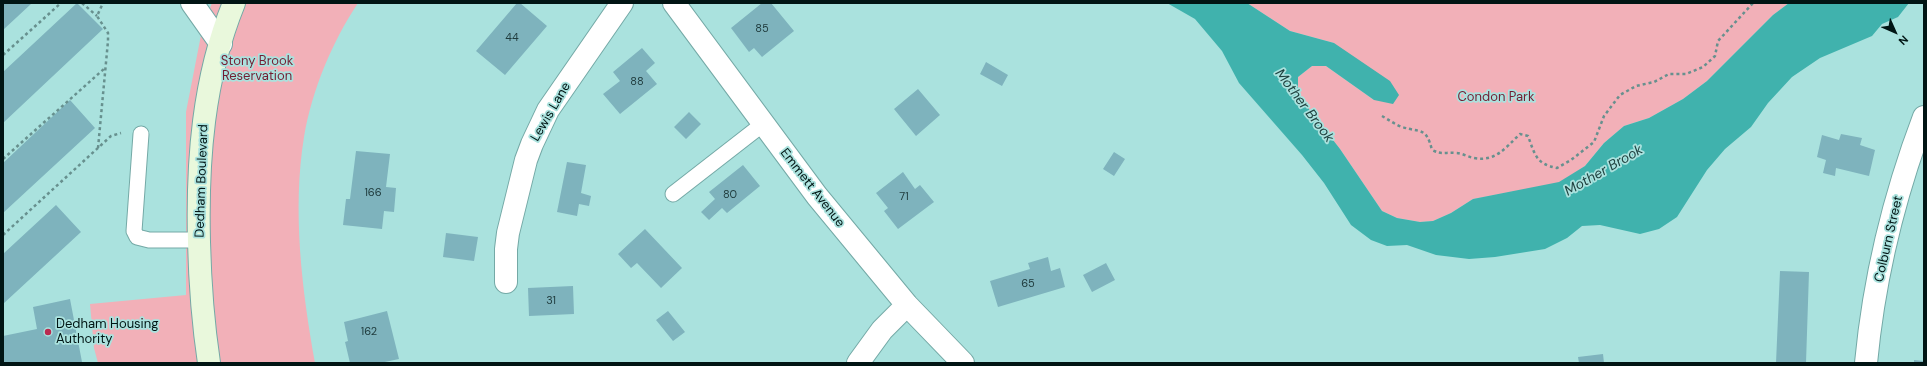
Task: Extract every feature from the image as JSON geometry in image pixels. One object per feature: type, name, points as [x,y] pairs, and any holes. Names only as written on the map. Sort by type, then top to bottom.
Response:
[{"type":"main road","name":"Dedham Boulevard","points":[[209,363],[204,322],[198,201],[203,125],[210,83],[220,44],[234,3]]},
{"type":"street","points":[[192,3],[220,44]]},
{"type":"street","name":"Lewis Lane","points":[[506,282],[506,249],[508,233],[526,160],[532,144],[548,110],[622,3]]},
{"type":"street","name":"Emmett Avenue","points":[[674,3],[817,196],[906,304],[963,363]]},
{"type":"street","name":"Colburn Street","points":[[1866,363],[1873,310],[1887,237],[1907,164],[1924,117]]},
{"type":"street","points":[[858,363],[882,330],[906,304]]},
{"type":"lane","points":[[673,194],[763,124]]},
{"type":"lane","points":[[141,134],[134,231],[137,237],[149,240],[199,240]]},
{"type":"path","points":[[3,55],[61,3]]},
{"type":"path","points":[[82,3],[97,16],[108,33],[98,148]]},
{"type":"path","points":[[97,16],[103,3]]},
{"type":"path","points":[[1382,116],[1402,127],[1419,130],[1429,138],[1432,150],[1440,154],[1457,153],[1472,158],[1485,160],[1498,155],[1520,134],[1528,136],[1536,156],[1544,165],[1557,168],[1583,152],[1594,142],[1604,116],[1620,95],[1636,86],[1654,82],[1669,74],[1686,74],[1703,67],[1714,56],[1718,41],[1753,3]]},
{"type":"path","points":[[3,159],[106,67]]},
{"type":"path","points":[[3,235],[111,136],[118,132],[141,134]]},
{"type":"green space","name":"Stony Brook Reservation","points":[[212,3],[358,3],[340,34],[324,67],[312,102],[304,137],[300,165],[300,250],[306,308],[315,363],[98,363],[94,348],[90,304],[186,295],[186,112],[203,25]]},
{"type":"green space","name":"Condon Park","points":[[1247,3],[1789,3],[1773,15],[1707,81],[1683,99],[1649,118],[1624,126],[1604,143],[1585,166],[1559,183],[1473,199],[1451,213],[1433,221],[1420,222],[1397,218],[1382,211],[1340,149],[1298,95],[1298,77],[1312,66],[1326,66],[1374,100],[1334,43],[1290,31]]},
{"type":"water","name":"Mother Brook","points":[[1167,3],[1247,3],[1290,31],[1334,43],[1390,81],[1399,95],[1393,104],[1374,100],[1326,66],[1312,66],[1298,77],[1298,95],[1340,149],[1382,211],[1397,218],[1420,222],[1433,221],[1451,213],[1473,199],[1559,182],[1585,166],[1604,143],[1624,126],[1649,118],[1683,99],[1707,81],[1773,15],[1789,3],[1909,3],[1898,17],[1882,24],[1872,36],[1820,58],[1792,77],[1768,103],[1751,127],[1725,149],[1707,170],[1677,217],[1659,229],[1640,234],[1600,225],[1582,226],[1567,238],[1545,249],[1495,257],[1469,259],[1436,255],[1407,245],[1387,246],[1371,240],[1351,225],[1324,183],[1302,155],[1239,83],[1222,51],[1195,19]]},
{"type":"building","points":[[3,3],[30,3],[31,4],[3,30]]},
{"type":"building","points":[[77,3],[103,29],[3,123],[3,72]]},
{"type":"building","points":[[517,3],[520,3],[547,26],[505,75],[476,51]]},
{"type":"building","points":[[762,3],[771,3],[794,31],[762,57],[754,48],[749,52],[731,28]]},
{"type":"building","points":[[642,48],[655,63],[646,71],[657,84],[620,114],[603,94],[620,81],[613,72]]},
{"type":"building","points":[[986,62],[1008,75],[1002,86],[980,74]]},
{"type":"building","points":[[918,89],[940,115],[916,136],[894,109]]},
{"type":"building","points":[[70,100],[95,128],[3,213],[3,163]]},
{"type":"building","points":[[689,112],[701,124],[686,139],[674,127]]},
{"type":"building","points":[[1841,134],[1862,138],[1860,145],[1875,150],[1869,176],[1836,168],[1835,176],[1823,173],[1826,160],[1817,157],[1822,135],[1839,140]]},
{"type":"building","points":[[356,151],[390,154],[386,187],[396,188],[394,212],[384,211],[382,229],[343,225],[346,199],[350,199]]},
{"type":"building","points":[[1114,152],[1125,159],[1114,176],[1103,169]]},
{"type":"building","points":[[567,162],[586,165],[581,193],[591,196],[589,206],[579,204],[577,216],[557,212]]},
{"type":"building","points":[[743,165],[760,186],[727,213],[722,208],[709,220],[701,212],[715,199],[709,192]]},
{"type":"building","points":[[903,172],[915,189],[920,185],[934,202],[898,229],[884,211],[888,208],[876,193]]},
{"type":"building","points":[[56,205],[81,232],[3,304],[3,254]]},
{"type":"building","points":[[645,229],[682,268],[661,288],[637,263],[631,268],[618,254]]},
{"type":"building","points":[[446,233],[478,237],[474,261],[443,257]]},
{"type":"building","points":[[1048,257],[1051,271],[1060,268],[1065,287],[998,307],[990,281],[1030,269],[1028,263]]},
{"type":"building","points":[[1106,263],[1115,280],[1092,292],[1083,275]]},
{"type":"building","points":[[1780,271],[1809,272],[1806,363],[1776,363]]},
{"type":"building","points":[[573,286],[574,314],[529,316],[528,288]]},
{"type":"building","name":"Dedham Housing Authority","points":[[70,299],[82,362],[3,363],[3,336],[37,329],[33,307]]},
{"type":"building","points":[[387,311],[399,359],[380,363],[350,363],[345,342],[348,341],[344,322]]},
{"type":"building","points":[[668,311],[685,332],[673,341],[656,320]]},
{"type":"building","points":[[1603,354],[1604,363],[1579,363],[1578,357]]},
{"type":"building","points":[[1914,360],[1924,361],[1924,363],[1914,363]]},
{"type":"place","name":"Dedham Housing Authority","points":[[48,332]]}]
